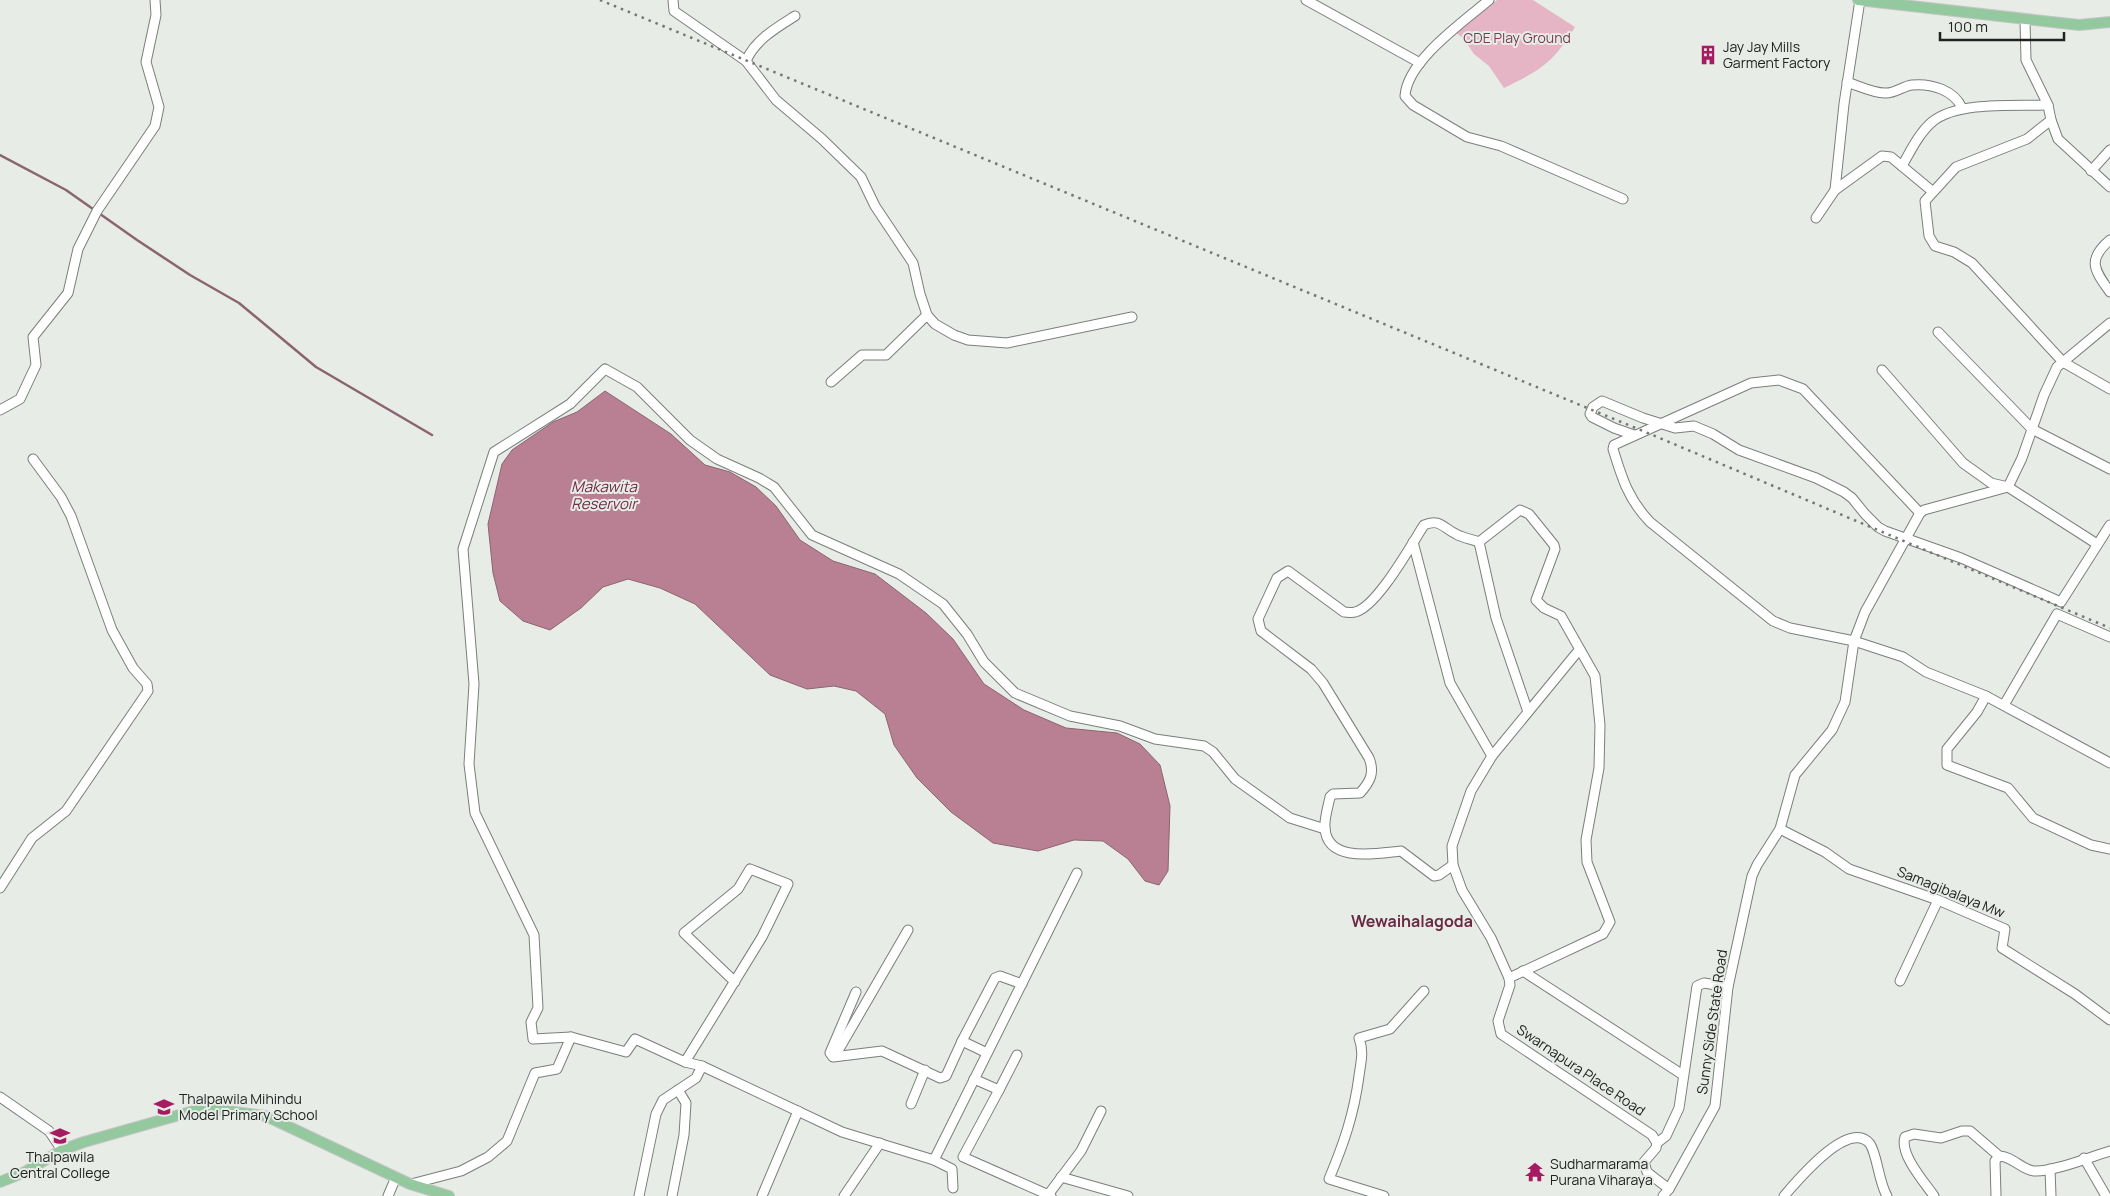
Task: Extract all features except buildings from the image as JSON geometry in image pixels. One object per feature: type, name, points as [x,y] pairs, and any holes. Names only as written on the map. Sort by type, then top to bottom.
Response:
[{"type":"main road","points":[[1859,0],[2079,25],[2110,22]]},
{"type":"main road","points":[[0,1182],[25,1172],[62,1150],[84,1142],[204,1108],[266,1116],[410,1184],[448,1196]]},
{"type":"street","points":[[0,410],[20,399],[36,365],[33,338],[68,293],[78,249],[97,210],[155,126],[160,107],[146,62],[156,15],[154,0]]},
{"type":"street","points":[[673,0],[674,11],[746,61],[776,100],[822,139],[861,177],[875,206],[913,263],[927,315],[935,324],[954,335],[968,340],[1007,343],[1132,317]]},
{"type":"street","points":[[1306,0],[1420,63]]},
{"type":"street","points":[[1489,0],[1431,49],[1420,63],[1406,88],[1405,96],[1414,105],[1467,137],[1501,146],[1623,199]]},
{"type":"street","points":[[1835,190],[1847,82],[1859,0]]},
{"type":"street","points":[[746,61],[751,49],[776,27],[795,16]]},
{"type":"street","points":[[2025,20],[2026,60],[2048,105],[2050,120],[2058,139],[2110,187]]},
{"type":"street","points":[[1847,82],[1886,94],[1911,85],[1937,87],[1947,91],[1960,103],[1962,108]]},
{"type":"street","points":[[1902,166],[1913,147],[1931,123],[1940,117],[1962,108],[2048,105]]},
{"type":"street","points":[[2050,120],[2027,139],[1956,167],[1924,201],[1929,236],[1935,246],[1954,252],[1972,263],[2063,362],[2110,389]]},
{"type":"street","points":[[2091,171],[2110,150]]},
{"type":"street","points":[[1816,218],[1835,190],[1882,156],[1891,157],[1932,191]]},
{"type":"street","points":[[2110,240],[2101,248],[2094,264],[2096,272],[2110,292]]},
{"type":"street","points":[[831,382],[862,355],[886,355],[927,315]]},
{"type":"street","points":[[2110,323],[2057,367],[2044,395],[2022,458],[2008,487],[1924,510],[1920,513],[1804,389],[1779,380],[1751,383],[1634,435],[1614,445],[1613,449],[1627,491],[1637,508],[1650,522],[1773,621],[1790,628],[1854,641],[1903,657],[1926,672],[2004,705],[2110,763]]},
{"type":"street","points":[[1938,332],[2032,429],[2110,469]]},
{"type":"street","points":[[953,1188],[952,1169],[934,1160],[842,1132],[702,1066],[685,1062],[635,1039],[626,1052],[571,1038],[533,1038],[530,1022],[538,1008],[534,935],[476,813],[469,764],[474,684],[463,549],[494,452],[570,404],[605,369],[636,387],[690,440],[717,459],[774,487],[812,535],[899,574],[943,604],[968,634],[984,662],[1015,692],[1070,716],[1120,726],[1155,739],[1204,746],[1213,752],[1236,779],[1290,818],[1325,829]]},
{"type":"street","points":[[1882,370],[1963,463],[1991,483],[2008,487],[2099,541],[2110,542]]},
{"type":"street","points":[[1634,435],[1592,417],[1590,414],[1593,407],[1598,402],[1607,402],[1674,428],[1694,426],[1713,434],[1739,450],[1816,478],[1844,492],[1852,498],[1878,527],[1960,558],[2061,602],[2110,525]]},
{"type":"street","points":[[0,888],[32,838],[66,811],[148,691],[147,684],[133,668],[112,630],[71,516],[61,497],[32,459]]},
{"type":"street","points":[[1479,542],[1520,510],[1529,514],[1554,544],[1555,549],[1536,600],[1544,608],[1561,616],[1595,676],[1600,725],[1598,768],[1586,840],[1587,862],[1610,922],[1603,934],[1510,978],[1491,938],[1462,890],[1453,864],[1452,846],[1471,792],[1492,756],[1579,650]]},
{"type":"street","name":"Sunny Side State Road","points":[[1666,1193],[1715,1106],[1728,987],[1752,876],[1780,829],[1795,774],[1832,730],[1845,702],[1854,641],[1865,612],[1920,513]]},
{"type":"street","points":[[1453,864],[1439,875],[1434,876],[1401,851],[1352,854],[1340,851],[1331,844],[1325,829],[1330,797],[1333,794],[1360,793],[1369,784],[1373,768],[1369,758],[1322,683],[1311,669],[1261,630],[1258,619],[1277,578],[1288,570],[1344,612],[1355,612],[1365,607],[1386,584],[1424,525],[1432,522],[1439,523],[1457,535],[1479,542]]},
{"type":"street","points":[[1413,542],[1450,683],[1492,756]]},
{"type":"street","points":[[1479,542],[1496,618],[1528,712]]},
{"type":"street","points":[[2004,705],[2057,614],[2110,637]]},
{"type":"street","points":[[1986,696],[1977,712],[1947,749],[1948,765],[2008,788],[2033,818],[2091,845],[2110,849]]},
{"type":"street","name":"Samagibalaya Mw","points":[[1780,829],[1826,852],[1849,869],[1938,900],[2005,929],[2002,948],[2060,984],[2110,1020]]},
{"type":"street","points":[[685,1062],[762,937],[788,884],[750,869],[738,889],[684,933],[734,982]]},
{"type":"street","points":[[934,1160],[1077,873]]},
{"type":"street","points":[[1900,980],[1938,900]]},
{"type":"street","points":[[835,1056],[908,930]]},
{"type":"street","points":[[1523,971],[1683,1075]]},
{"type":"street","points":[[856,992],[830,1053],[833,1057],[882,1051],[940,1078],[946,1076],[995,978],[1000,976],[1022,984]]},
{"type":"street","name":"Swarnapura Place Road","points":[[1510,978],[1510,985],[1498,1022],[1501,1034],[1652,1135],[1657,1143]]},
{"type":"street","points":[[1666,1193],[1647,1172],[1644,1162],[1656,1148],[1657,1143],[1666,1136],[1679,1108],[1697,986],[1704,983],[1728,987]]},
{"type":"street","points":[[1384,1196],[1329,1179],[1348,1133],[1355,1104],[1363,1049],[1358,1038],[1390,1029],[1424,991]]},
{"type":"street","points":[[410,1184],[461,1171],[488,1157],[508,1141],[535,1073],[557,1069],[571,1038]]},
{"type":"street","points":[[962,1041],[987,1053]]},
{"type":"street","points":[[1017,1055],[963,1157],[1049,1195],[1060,1177],[1082,1151],[1101,1111]]},
{"type":"street","points":[[639,1196],[656,1114],[663,1100],[696,1078],[702,1066]]},
{"type":"street","points":[[911,1104],[925,1070]]},
{"type":"street","points":[[974,1079],[999,1090]]},
{"type":"street","points":[[672,1196],[684,1135],[686,1103],[678,1090]]},
{"type":"street","points":[[0,1097],[49,1131],[62,1150]]},
{"type":"street","points":[[762,1196],[798,1111]]},
{"type":"street","points":[[1934,1196],[1910,1162],[1903,1141],[1905,1137],[1914,1134],[1941,1138],[1962,1130],[1970,1131],[1999,1156],[2005,1156],[2033,1171],[2050,1169],[2110,1151]]},
{"type":"street","points":[[1784,1196],[1804,1172],[1834,1146],[1851,1138],[1862,1139],[1870,1145],[1887,1196]]},
{"type":"street","points":[[844,1196],[880,1143]]},
{"type":"street","points":[[1996,1196],[1995,1161],[1999,1156]]},
{"type":"street","points":[[2084,1158],[2106,1196]]},
{"type":"street","points":[[2050,1169],[2051,1196]]},
{"type":"street","points":[[388,1196],[396,1177]]},
{"type":"street","points":[[1060,1177],[1128,1196]]},
{"type":"green space","name":"CDE Play Ground","points":[[1497,0],[1533,0],[1575,27],[1560,49],[1546,64],[1504,88],[1489,66],[1474,54],[1463,38],[1455,32]]},
{"type":"water","name":"Makawita Reservoir","points":[[605,391],[671,434],[705,465],[730,472],[756,487],[776,506],[800,540],[833,561],[875,574],[926,613],[953,639],[984,684],[1024,710],[1066,728],[1117,733],[1140,744],[1160,765],[1170,806],[1168,871],[1159,885],[1145,881],[1128,859],[1103,841],[1074,840],[1038,851],[993,843],[951,812],[917,778],[894,745],[885,714],[856,691],[834,686],[807,689],[770,675],[695,604],[660,588],[628,579],[603,587],[581,608],[550,630],[523,621],[500,601],[493,573],[488,524],[502,464],[512,450],[553,422],[577,412]]},
{"type":"waterway","points":[[0,155],[66,190],[190,275],[239,303],[316,367],[432,435]]},
{"type":"railway","points":[[600,0],[1643,431],[2110,628]]},
{"type":"place","name":"Jay Jay Mills Garment Factory","points":[[1708,55]]},
{"type":"place","name":"Thalpawila Mihindu Model Primary School","points":[[164,1107]]},
{"type":"place","name":"Thalpawila Central College","points":[[60,1136]]},
{"type":"place","name":"Sudharmarama Purana Viharaya","points":[[1535,1172]]},
{"type":"district","name":"Wewaihalagoda","points":[[1412,921]]}]
